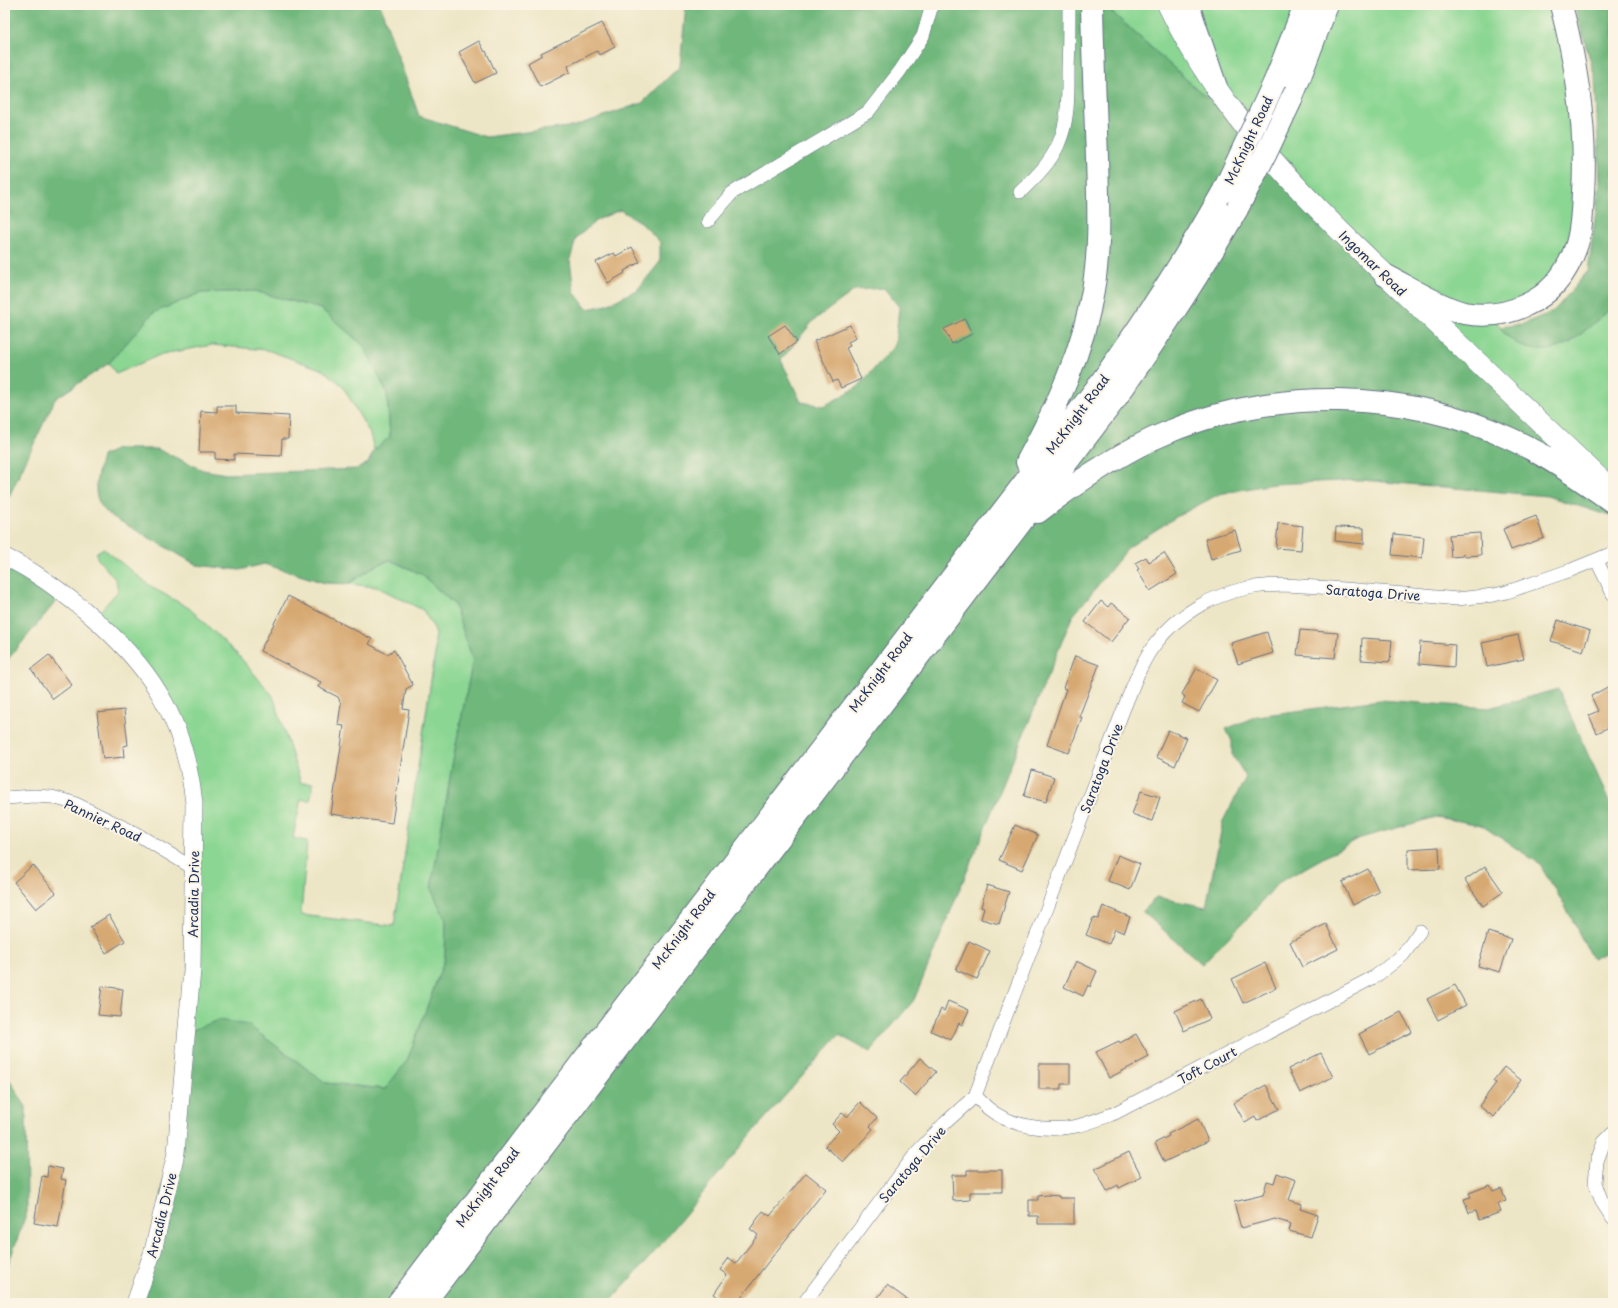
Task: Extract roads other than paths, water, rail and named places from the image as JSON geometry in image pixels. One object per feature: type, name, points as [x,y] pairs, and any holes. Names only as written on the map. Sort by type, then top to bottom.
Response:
[{"type":"highway","points":[[1006,524],[1062,392],[1081,341],[1094,290],[1097,262],[1099,212],[1092,5]]},
{"type":"highway","points":[[1188,5],[1216,87]]},
{"type":"highway","name":"McKnight Road","points":[[424,1303],[1006,524],[1131,340],[1194,244],[1223,192],[1275,81],[1305,5]]},
{"type":"highway","name":"McKnight Road","points":[[398,1303],[1006,524],[1116,398],[1210,258],[1237,209],[1291,100],[1327,5]]},
{"type":"highway","points":[[1386,275],[1449,308],[1463,312],[1484,314],[1507,312],[1534,301],[1545,294],[1563,274],[1576,248],[1580,235],[1584,185],[1584,152],[1578,88],[1568,32],[1561,5]]},
{"type":"highway","points":[[1006,524],[1131,451],[1165,434],[1212,417],[1238,411],[1295,402],[1326,400],[1388,403],[1418,409],[1480,427],[1539,453],[1613,502]]},
{"type":"main road","name":"Ingomar Road","points":[[1168,5],[1192,50],[1216,87],[1238,119],[1280,170],[1324,216],[1613,491]]},
{"type":"street","points":[[708,222],[732,193],[868,112],[900,70],[923,36],[932,5]]},
{"type":"street","points":[[1020,192],[1052,156],[1064,130],[1068,97],[1069,5]]},
{"type":"street","name":"Saratoga Drive","points":[[804,1303],[918,1151],[945,1122],[975,1096],[1124,708],[1142,666],[1155,643],[1171,626],[1190,611],[1208,601],[1249,588],[1293,586],[1456,599],[1477,598],[1527,586],[1597,561],[1613,553]]},
{"type":"street","name":"Arcadia Drive","points":[[5,558],[17,563],[63,592],[112,635],[143,669],[157,688],[180,733],[192,780],[194,803],[192,970],[176,1153],[153,1251],[135,1303]]},
{"type":"street","points":[[1597,561],[1613,594]]},
{"type":"street","name":"Pannier Road","points":[[5,798],[34,796],[52,797],[74,803],[135,833],[193,868]]},
{"type":"street","name":"Toft Court","points":[[975,1096],[989,1109],[1006,1118],[1036,1127],[1057,1128],[1094,1122],[1115,1113],[1376,976],[1403,955],[1420,931]]},
{"type":"street","points":[[1613,1133],[1604,1142],[1597,1161],[1595,1183],[1602,1202],[1613,1219]]}]
